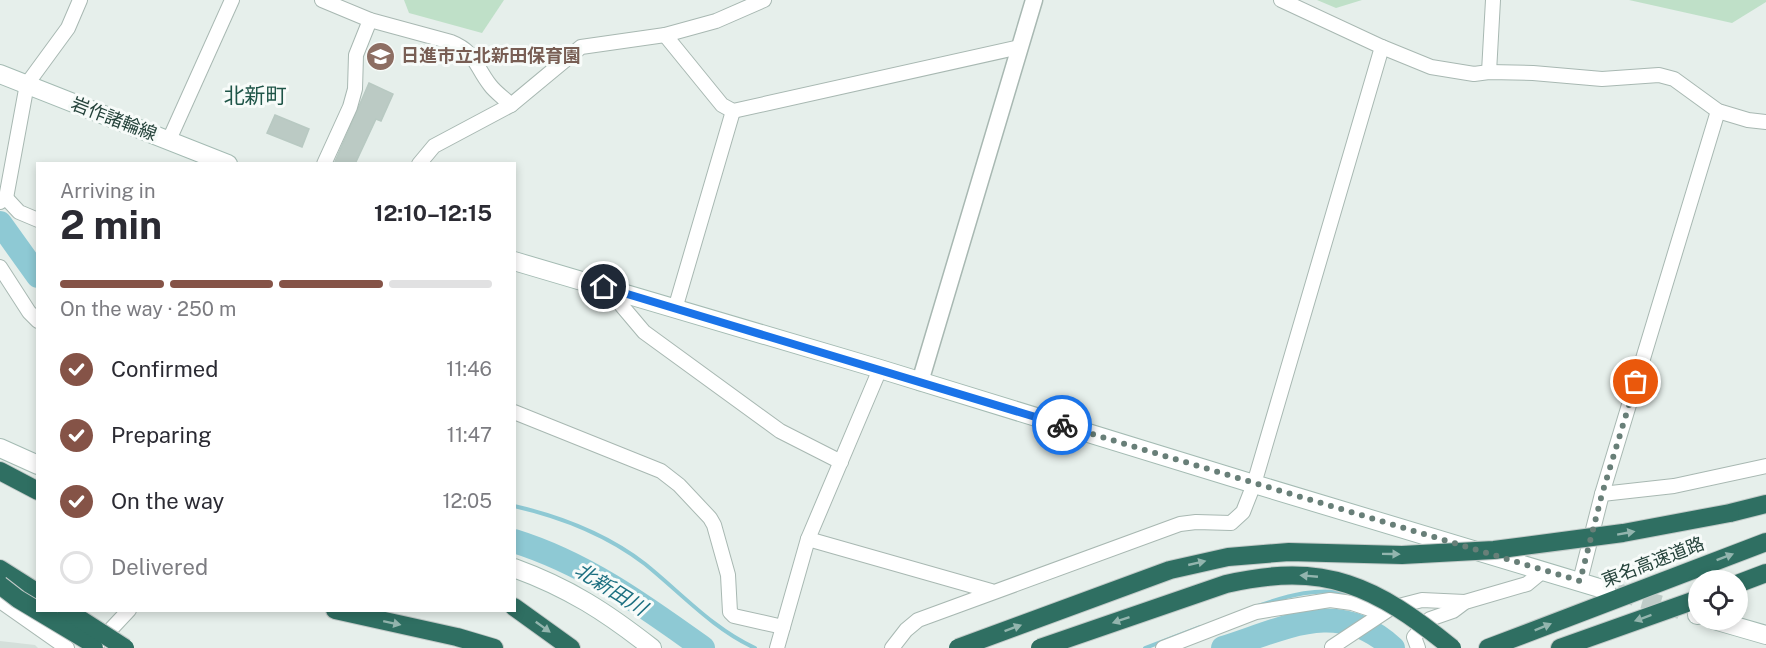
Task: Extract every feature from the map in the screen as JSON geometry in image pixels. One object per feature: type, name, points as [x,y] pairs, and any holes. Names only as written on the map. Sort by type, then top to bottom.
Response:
[{"type":"highway","points":[[0,469],[36,485]]},
{"type":"highway","points":[[0,469],[36,490]]},
{"type":"highway","points":[[958,648],[1170,570],[1228,557],[1289,552],[1402,555],[1494,550],[1623,533],[1766,504]]},
{"type":"highway","name":"東名高速道路","points":[[1488,648],[1766,542]]},
{"type":"highway","points":[[0,569],[36,592]]},
{"type":"highway","points":[[1748,580],[1766,573]]},
{"type":"highway","points":[[1040,648],[1226,584],[1282,574],[1334,579],[1357,586],[1404,611],[1452,648]]},
{"type":"highway","points":[[0,585],[36,610]]},
{"type":"highway","points":[[516,608],[571,648]]},
{"type":"highway","points":[[40,612],[88,641],[94,648]]},
{"type":"highway","points":[[69,612],[125,648]]},
{"type":"highway","points":[[344,612],[457,637],[494,648]]},
{"type":"highway","points":[[1560,648],[1688,616]]},
{"type":"main road","name":"岩作諸輪線","points":[[0,74],[223,162]]},
{"type":"main road","points":[[516,262],[880,369],[1606,590]]},
{"type":"main road","points":[[0,448],[36,464]]},
{"type":"main road","points":[[516,569],[574,593],[652,648]]},
{"type":"main road","points":[[1748,629],[1766,635]]},
{"type":"street","points":[[36,219],[19,212],[2,200],[27,84],[68,28],[80,0]]},
{"type":"street","points":[[169,140],[232,0]]},
{"type":"street","points":[[322,0],[370,21],[464,47],[472,55],[490,86],[512,105]]},
{"type":"street","points":[[421,162],[434,146],[512,105],[581,46],[664,35],[716,21],[764,0]]},
{"type":"street","points":[[920,382],[1034,0]]},
{"type":"street","points":[[1281,0],[1431,67],[1474,74],[1533,72],[1602,79],[1659,75],[1674,80],[1718,111],[1748,120],[1766,122]]},
{"type":"street","points":[[1489,72],[1492,0]]},
{"type":"street","points":[[325,162],[350,107],[355,89],[356,55],[370,21]]},
{"type":"street","points":[[664,35],[722,105],[733,111],[1020,47]]},
{"type":"street","points":[[891,648],[918,620],[991,591],[1180,524],[1231,523],[1243,512],[1254,484],[1382,47]]},
{"type":"street","points":[[675,309],[733,111]]},
{"type":"street","points":[[1580,581],[1602,494],[1718,111]]},
{"type":"street","points":[[0,267],[36,319]]},
{"type":"street","points":[[626,293],[622,306],[644,333],[780,431],[841,462]]},
{"type":"street","points":[[777,648],[808,538],[880,369]]},
{"type":"street","points":[[516,413],[661,471],[670,477],[714,525],[728,575],[730,612],[734,616],[783,627]]},
{"type":"street","points":[[1602,494],[1674,486],[1766,466]]},
{"type":"street","points":[[808,538],[991,591]]},
{"type":"street","points":[[1336,648],[1391,608],[1422,600],[1465,602],[1527,584],[1544,570]]},
{"type":"street","points":[[1163,648],[1256,612],[1305,603],[1330,600],[1352,603],[1382,613]]},
{"type":"street","points":[[0,601],[67,648]]},
{"type":"street","points":[[1418,648],[1414,637],[1430,619],[1453,611],[1465,602]]},
{"type":"street","points":[[94,648],[127,612]]},
{"type":"shaded area","points":[[0,641],[35,645],[38,648],[0,648]]},
{"type":"green space","points":[[404,0],[504,0],[482,33],[409,13]]},
{"type":"green space","points":[[1317,0],[1362,0],[1336,8]]},
{"type":"green space","points":[[1629,0],[1766,0],[1766,2],[1732,23]]},
{"type":"building","points":[[369,83],[393,94],[381,121],[376,119],[356,162],[335,162]]},
{"type":"building","points":[[275,115],[309,129],[302,147],[267,133]]},
{"type":"waterway","name":"北新田川","points":[[0,223],[36,273]]},
{"type":"waterway","name":"北新田川","points":[[0,234],[7,234]]},
{"type":"waterway","points":[[516,507],[566,521],[615,544],[645,564],[711,621],[755,648]]},
{"type":"waterway","name":"北新田川","points":[[516,542],[540,550],[589,573],[636,601],[703,648]]},
{"type":"waterway","points":[[1258,606],[1304,593],[1326,591],[1350,594]]},
{"type":"waterway","name":"北新田川","points":[[1223,648],[1289,626],[1331,621],[1352,624],[1372,633],[1393,648]]},
{"type":"waterway","points":[[1145,648],[1200,627]]},
{"type":"tunnel","points":[[1617,592],[1680,610]]},
{"type":"way so far","points":[[1062,425],[1580,581],[1602,494],[1636,382]]},
{"type":"place","name":"日進市立北新田保育園","points":[[380,56]]},
{"type":"district","name":"北新町","points":[[255,96]]},
{"type":"route","points":[[604,287],[1062,425]]}]
